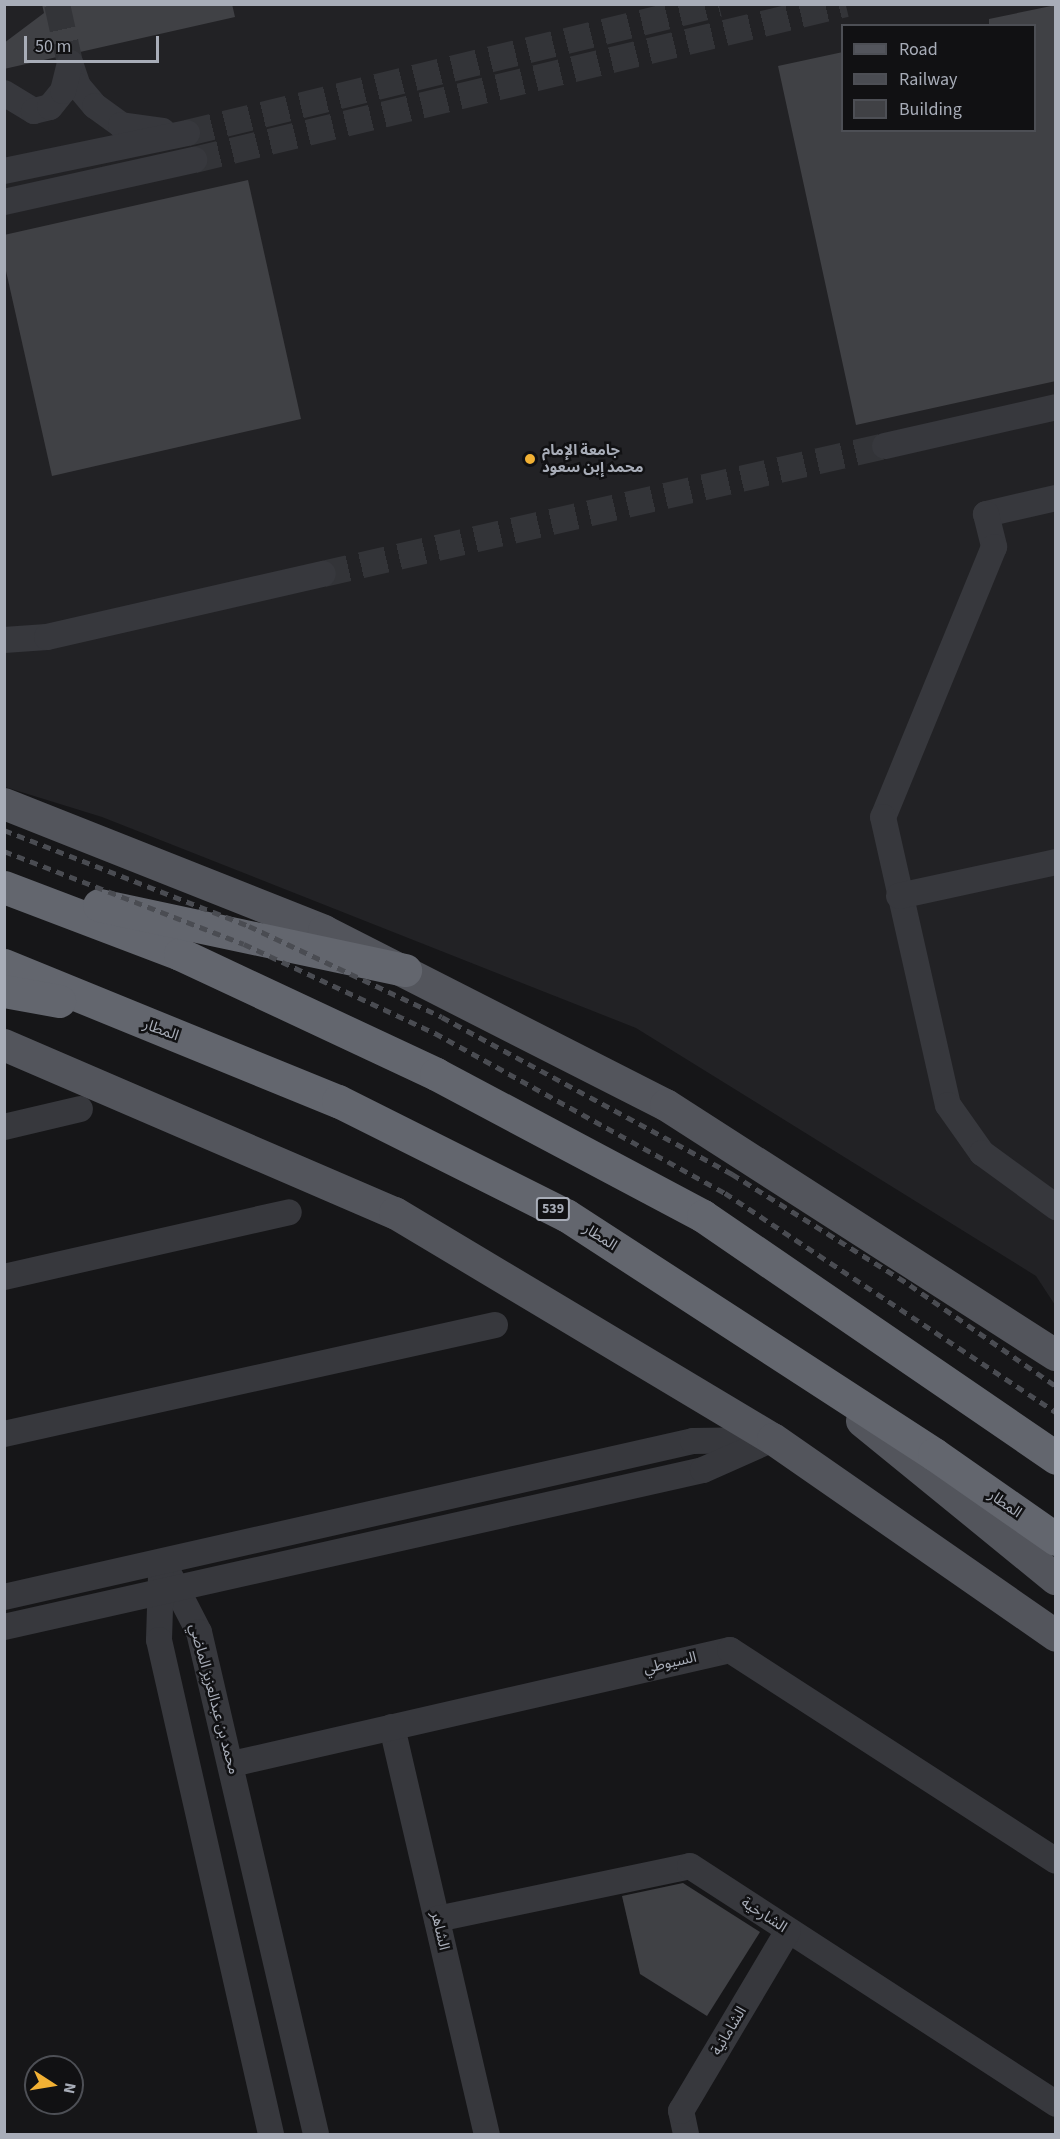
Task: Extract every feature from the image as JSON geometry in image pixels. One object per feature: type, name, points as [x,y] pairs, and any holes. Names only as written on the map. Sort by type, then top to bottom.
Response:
[{"type":"highway","points":[[4,885],[405,970]]},
{"type":"highway","points":[[4,885],[180,954],[404,1059],[703,1216],[1056,1458]]},
{"type":"highway","name":"المطار","points":[[4,965],[108,1011],[338,1101],[556,1210],[760,1340],[1056,1539]]},
{"type":"highway","points":[[4,991],[108,1011]]},
{"type":"main road","points":[[4,804],[179,869],[405,970],[666,1105],[1056,1355]]},
{"type":"main road","points":[[4,1045],[395,1213],[773,1439],[1056,1636]]},
{"type":"main road","points":[[997,1316],[1056,1372]]},
{"type":"main road","points":[[760,1340],[1056,1579]]},
{"type":"street","points":[[4,93],[34,111],[50,106],[63,91],[70,63],[78,86],[121,125],[187,133],[4,171]]},
{"type":"street","points":[[4,202],[194,160]]},
{"type":"street","points":[[885,446],[1056,407]]},
{"type":"street","points":[[1056,498],[986,514],[994,547],[885,808],[884,830],[955,1121],[982,1153],[1056,1208]]},
{"type":"street","points":[[4,640],[47,637],[323,574]]},
{"type":"street","points":[[899,896],[1056,862]]},
{"type":"street","points":[[4,1127],[80,1108]]},
{"type":"street","points":[[4,1277],[290,1212]]},
{"type":"street","points":[[4,1434],[495,1325]]},
{"type":"street","points":[[4,1597],[693,1441],[773,1439]]},
{"type":"street","points":[[4,1627],[703,1470],[773,1439]]},
{"type":"street","name":"محمد بن عبدالعزيز الماضي","points":[[161,1561],[169,1590],[199,1632],[232,1764],[316,2134]]},
{"type":"street","name":"محمد بن عبدالعزيز الماضي","points":[[169,1590],[159,1640],[271,2134]]},
{"type":"street","name":"السيوطي","points":[[232,1764],[730,1650],[1056,1861]]},
{"type":"street","name":"الشاهر","points":[[392,1727],[487,2134]]},
{"type":"street","name":"الشارخية","points":[[437,1919],[690,1866],[1056,2104]]},
{"type":"street","name":"الشامانية","points":[[686,2134],[681,2111],[789,1931]]},
{"type":"shaded area","name":"جامعة الإمام محمد إبن سعود","points":[[5,5],[1055,5],[1055,1305],[1036,1276],[636,1028],[102,817],[5,787]]},
{"type":"building","points":[[42,4],[232,4],[235,17],[80,52],[66,48],[57,57],[4,69],[4,43],[44,13]]},
{"type":"building","points":[[1056,5],[1056,381],[856,425],[778,66],[841,52],[841,132],[1036,132],[1036,24],[989,24],[989,19]]},
{"type":"building","points":[[248,180],[301,419],[52,476],[4,262],[4,235]]},
{"type":"building","points":[[683,1883],[760,1932],[707,2016],[640,1974],[622,1896]]},
{"type":"tunnel","points":[[57,4],[70,63]]},
{"type":"tunnel","points":[[187,133],[719,4]]},
{"type":"tunnel","points":[[194,160],[846,4]]},
{"type":"tunnel","points":[[323,574],[885,446]]},
{"type":"railway","points":[[4,830],[249,926],[442,1017],[732,1174],[910,1285],[1056,1386]]},
{"type":"railway","points":[[4,851],[244,944],[435,1033],[725,1193],[1056,1412]]},
{"type":"place","name":"جامعة الإمام محمد إبن سعود","points":[[530,459]]}]
